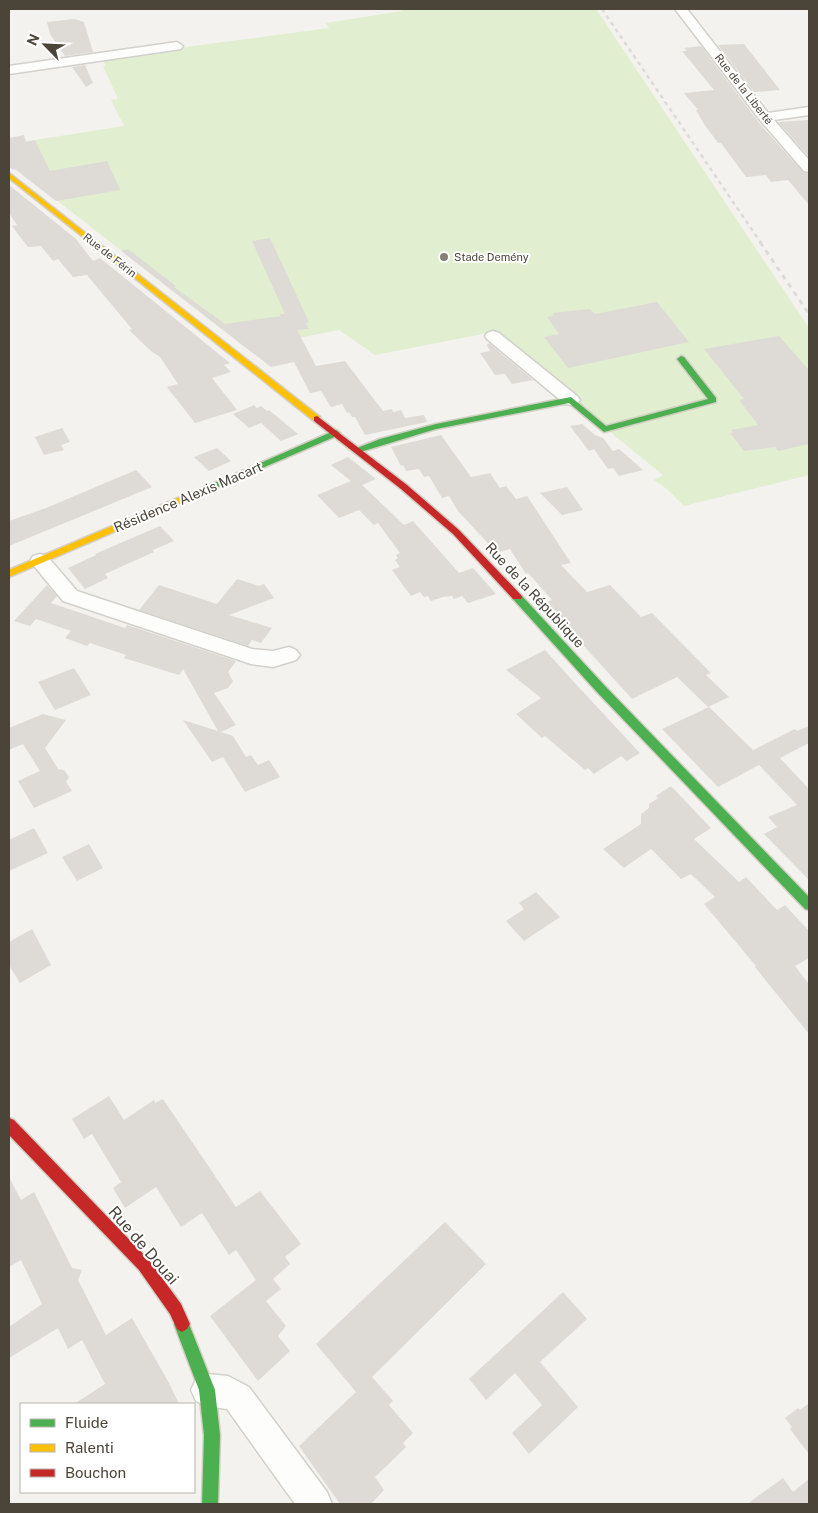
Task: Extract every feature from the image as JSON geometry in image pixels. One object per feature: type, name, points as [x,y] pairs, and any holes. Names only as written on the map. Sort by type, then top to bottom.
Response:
[{"type":"main road","name":"Rue de Férin","points":[[9,175],[211,335]]},
{"type":"main road","name":"Rue de la République","points":[[211,335],[417,498],[469,545],[610,700],[809,905]]},
{"type":"main road","points":[[356,450],[381,441],[475,419],[570,400],[604,428],[713,400],[681,359]]},
{"type":"main road","name":"Résidence Alexis Macart","points":[[9,574],[336,433]]},
{"type":"main road","name":"Rue de Douai","points":[[9,1125],[144,1265],[165,1291],[176,1309],[207,1390],[212,1435],[210,1504]]},
{"type":"street","name":"Rue de la Liberté","points":[[681,9],[765,117],[809,168]]},
{"type":"street","points":[[9,70],[177,46]]},
{"type":"street","points":[[765,117],[809,111]]},
{"type":"street","points":[[493,336],[570,400]]},
{"type":"street","points":[[40,561],[70,596],[252,656],[273,659],[288,655]]},
{"type":"street","points":[[207,1390],[228,1392],[238,1398],[315,1504]]},
{"type":"green space","name":"Stade Demény","points":[[401,9],[596,9],[809,328],[809,475],[684,506],[667,489],[654,480],[663,475],[488,333],[375,355],[339,330],[246,348],[9,163],[9,144],[124,126],[111,100],[118,99],[103,66],[106,66],[102,58],[329,28],[326,23],[402,11]]},
{"type":"building","points":[[74,19],[84,22],[93,52],[65,56],[50,34],[47,22]]},
{"type":"building","points":[[744,44],[780,90],[754,92],[718,45]]},
{"type":"building","points":[[701,46],[760,124],[803,172],[809,174],[809,205],[788,180],[771,182],[766,175],[746,177],[721,143],[718,143],[704,124],[696,110],[698,110],[684,93],[714,90],[682,51],[687,51],[684,48]]},
{"type":"building","points":[[85,65],[93,83],[86,87],[72,67]]},
{"type":"building","points":[[809,120],[809,157],[778,122]]},
{"type":"building","points":[[24,135],[26,142],[35,140],[50,171],[107,161],[120,190],[56,201],[16,170],[9,168],[9,138]]},
{"type":"building","points":[[9,185],[76,239],[93,261],[100,258],[230,363],[224,365],[231,372],[212,378],[237,410],[195,423],[167,387],[178,384],[160,357],[129,330],[132,329],[87,275],[73,277],[58,259],[53,261],[41,246],[28,247],[12,226],[17,225],[9,213]]},
{"type":"building","points":[[270,238],[309,322],[306,323],[309,329],[297,330],[316,366],[345,361],[383,411],[392,409],[393,412],[401,410],[405,418],[424,415],[427,422],[365,435],[355,417],[352,417],[349,412],[347,413],[342,404],[331,407],[321,391],[310,393],[294,362],[271,367],[121,251],[128,249],[176,286],[174,287],[225,324],[285,314],[252,241]]},
{"type":"building","points":[[657,302],[689,342],[568,368],[544,337],[559,334],[547,317],[554,315],[552,313],[590,309],[595,314]]},
{"type":"building","points":[[779,336],[809,370],[809,444],[778,451],[775,447],[744,451],[730,433],[733,433],[731,430],[758,425],[739,400],[744,399],[704,349]]},
{"type":"building","points":[[489,343],[533,380],[512,384],[505,374],[495,375],[480,353],[490,351],[487,345]]},
{"type":"building","points":[[254,405],[257,408],[261,406],[267,411],[269,410],[298,434],[281,441],[261,423],[249,428],[233,414]]},
{"type":"building","points":[[582,424],[595,435],[603,438],[613,451],[619,449],[643,470],[619,476],[613,468],[608,469],[594,449],[589,451],[570,426]]},
{"type":"building","points":[[62,428],[70,442],[61,445],[64,450],[44,455],[35,437]]},
{"type":"building","points":[[441,435],[471,477],[490,473],[500,488],[506,486],[516,499],[527,496],[571,563],[561,565],[587,592],[610,585],[641,617],[652,613],[711,673],[706,675],[729,697],[708,707],[677,677],[632,699],[545,603],[552,600],[528,573],[526,574],[510,549],[497,553],[458,511],[449,496],[442,498],[429,476],[424,477],[419,469],[406,471],[403,465],[401,466],[391,447]]},
{"type":"building","points":[[217,448],[231,461],[209,471],[194,457]]},
{"type":"building","points":[[348,457],[376,479],[362,485],[404,525],[413,521],[459,573],[473,568],[496,594],[468,603],[462,596],[454,599],[452,596],[443,597],[431,601],[428,596],[424,597],[420,592],[411,596],[392,570],[400,567],[395,560],[398,558],[396,555],[400,553],[378,523],[374,525],[359,510],[339,518],[317,495],[351,481],[331,465]]},
{"type":"building","points":[[136,470],[152,487],[9,546],[9,521],[46,508]]},
{"type":"building","points":[[567,487],[583,510],[562,515],[540,493]]},
{"type":"building","points":[[160,526],[174,541],[105,574],[108,578],[85,589],[68,568],[95,554]]},
{"type":"building","points":[[237,579],[259,586],[264,584],[274,598],[229,615],[272,628],[261,643],[252,640],[248,646],[139,610],[159,585],[217,604]]},
{"type":"building","points":[[47,585],[57,596],[51,603],[125,628],[127,625],[236,661],[228,672],[233,681],[228,688],[214,693],[236,725],[221,732],[233,736],[246,757],[251,755],[258,765],[269,760],[280,777],[245,792],[223,757],[212,762],[183,720],[218,731],[183,669],[179,675],[124,658],[126,655],[90,643],[87,646],[65,638],[71,631],[36,619],[30,626],[14,621]]},
{"type":"building","points":[[545,650],[640,753],[627,761],[621,756],[594,774],[588,768],[585,770],[545,736],[542,738],[516,714],[541,698],[506,670]]},
{"type":"building","points":[[74,668],[91,695],[55,710],[38,682]]},
{"type":"building","points":[[709,707],[753,750],[795,729],[797,731],[809,726],[809,743],[780,758],[809,789],[809,880],[764,834],[777,827],[768,817],[797,805],[759,765],[718,787],[662,729]]},
{"type":"building","points":[[43,714],[66,720],[45,748],[58,769],[64,770],[69,777],[66,782],[72,791],[34,808],[18,781],[40,771],[23,744],[9,750],[9,728]]},
{"type":"building","points":[[671,786],[711,828],[694,839],[739,882],[746,877],[777,910],[785,905],[809,931],[809,958],[795,966],[809,984],[809,1034],[704,904],[715,897],[691,874],[681,879],[651,849],[624,868],[603,849],[641,824],[641,814],[649,808],[649,804],[658,798],[656,796]]},
{"type":"building","points":[[34,828],[48,853],[9,871],[9,840]]},
{"type":"building","points":[[89,844],[103,868],[77,881],[62,857]]},
{"type":"building","points":[[536,892],[560,917],[524,941],[506,921],[524,909],[519,903]]},
{"type":"building","points":[[32,929],[51,965],[20,983],[9,965],[9,942]]},
{"type":"building","points":[[109,1096],[124,1120],[154,1100],[155,1103],[163,1099],[236,1207],[260,1191],[301,1244],[285,1257],[290,1264],[273,1279],[281,1289],[266,1301],[286,1326],[278,1336],[290,1351],[258,1381],[210,1316],[256,1280],[236,1250],[229,1255],[202,1213],[181,1227],[156,1187],[125,1208],[113,1188],[121,1182],[92,1134],[84,1139],[72,1119]]},
{"type":"building","points":[[9,1177],[21,1200],[34,1192],[72,1268],[82,1270],[78,1280],[106,1335],[132,1318],[179,1403],[76,1403],[105,1384],[82,1340],[68,1349],[58,1328],[9,1358],[9,1327],[42,1304],[21,1260],[9,1267]]},
{"type":"building","points":[[445,1222],[486,1264],[372,1377],[393,1401],[389,1405],[413,1433],[403,1443],[406,1447],[375,1477],[384,1490],[371,1504],[340,1504],[299,1446],[356,1392],[316,1344]]},
{"type":"building","points":[[563,1292],[587,1319],[540,1362],[578,1407],[529,1454],[512,1433],[542,1405],[515,1373],[486,1400],[469,1379]]},
{"type":"building","points":[[809,1403],[809,1454],[790,1429],[792,1427],[785,1418],[798,1408],[800,1410]]},
{"type":"building","points":[[783,1478],[793,1492],[809,1479],[809,1504],[747,1504]]},
{"type":"railway","points":[[602,9],[761,243]]},
{"type":"railway","points":[[760,242],[809,314]]},
{"type":"traffic: fast","points":[[357,450],[436,426],[571,400],[604,429],[713,400],[681,359]]},
{"type":"traffic: fast","points":[[185,498],[336,433]]},
{"type":"traffic: fast","points":[[517,597],[600,688],[809,905]]},
{"type":"traffic: fast","points":[[182,1324],[207,1390],[212,1435],[210,1504]]},
{"type":"traffic: slow","points":[[9,175],[317,419]]},
{"type":"traffic: slow","points":[[9,574],[185,498]]},
{"type":"traffic: jam","points":[[317,419],[404,487],[456,532],[517,597]]},
{"type":"traffic: jam","points":[[9,1125],[144,1265],[176,1309],[182,1324]]},
{"type":"place","name":"Stade Demény","points":[[444,257]]}]
